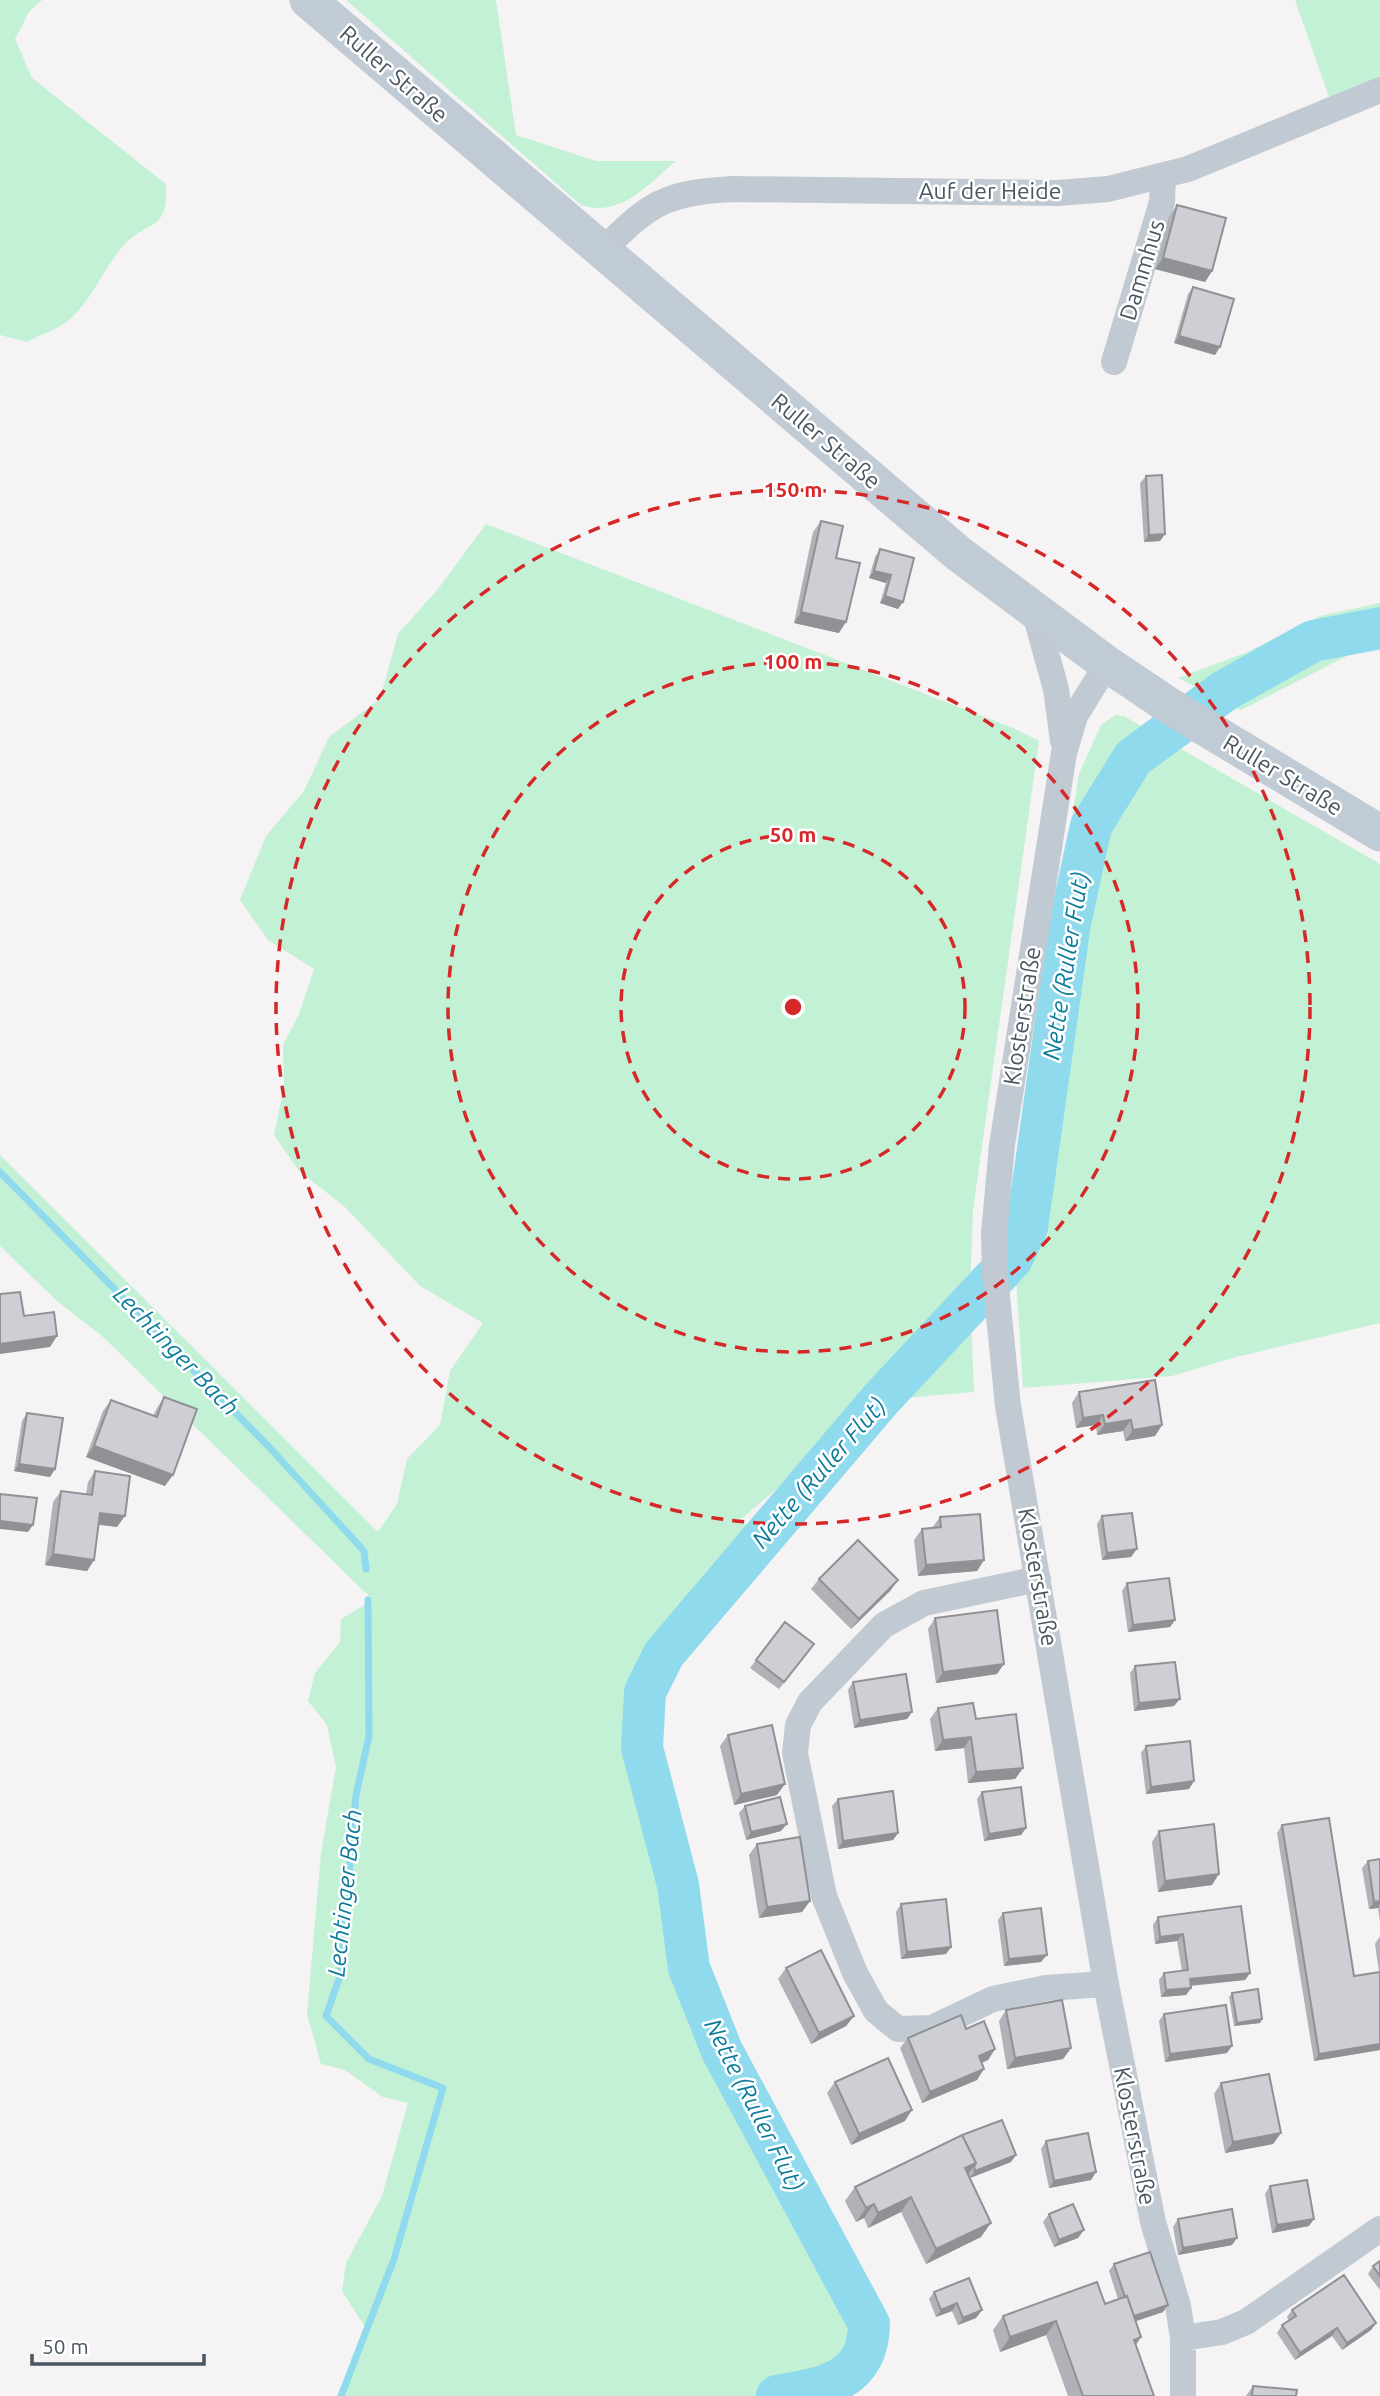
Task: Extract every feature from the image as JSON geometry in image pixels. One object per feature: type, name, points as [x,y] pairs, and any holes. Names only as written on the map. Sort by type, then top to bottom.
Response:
[{"type":"main road","name":"Ruller Straße","points":[[308,0],[959,554],[1107,664],[1171,707],[1380,833]]},
{"type":"street","name":"Auf der Heide","points":[[602,251],[640,214],[663,199],[697,191],[733,189],[1058,193],[1108,188],[1163,176],[1380,90]]},
{"type":"street","name":"Dammhus","points":[[1114,362],[1163,202],[1163,176]]},
{"type":"street","name":"Klosterstraße","points":[[1034,610],[1056,689],[1064,753]]},
{"type":"street","name":"Klosterstraße","points":[[1107,664],[1074,716],[1064,753],[1002,1145],[994,1234],[998,1314],[1009,1406],[1106,1984],[1153,2222],[1178,2306],[1183,2338],[1183,2396]]},
{"type":"street","points":[[1038,1579],[924,1603],[884,1625],[810,1702],[798,1725],[796,1753],[824,1896],[831,1916],[855,1973],[876,2011],[898,2029],[932,2028],[993,1999],[1046,1988],[1106,1984]]},
{"type":"street","points":[[1183,2338],[1222,2332],[1247,2322],[1380,2229]]},
{"type":"green space","points":[[0,0],[42,0],[29,12],[15,39],[32,78],[166,184],[166,199],[161,218],[124,245],[85,302],[66,323],[27,342],[0,335]]},
{"type":"green space","points":[[346,0],[496,0],[516,135],[596,161],[676,161],[644,189],[621,203],[595,208],[581,205]]},
{"type":"green space","points":[[1295,0],[1380,0],[1380,76],[1329,97]]},
{"type":"green space","points":[[486,524],[1013,728],[1039,741],[973,1210],[970,1294],[974,1392],[881,1400],[740,1520],[764,1537],[664,1654],[645,1692],[642,1748],[678,1885],[679,1985],[689,2027],[790,2178],[869,2324],[868,2346],[863,2359],[844,2377],[817,2388],[777,2396],[341,2396],[367,2330],[342,2291],[346,2263],[382,2196],[408,2103],[383,2097],[345,2070],[321,2064],[307,2014],[321,1853],[336,1767],[327,1725],[308,1701],[315,1673],[340,1642],[341,1619],[373,1600],[102,1336],[57,1301],[0,1246],[0,1155],[378,1532],[397,1504],[407,1459],[440,1425],[450,1371],[483,1323],[420,1286],[344,1206],[299,1171],[274,1135],[284,1087],[283,1045],[299,1014],[314,969],[268,940],[240,900],[266,836],[304,791],[329,737],[380,699],[398,634],[438,589]]},
{"type":"green space","points":[[1380,603],[1380,639],[1241,710],[1178,678],[1245,653],[1320,616]]},
{"type":"green space","points":[[1115,715],[1124,716],[1380,864],[1380,1323],[1236,1357],[1172,1376],[1023,1388],[1011,1198],[1079,774],[1101,725]]},
{"type":"building","points":[[1177,205],[1226,218],[1212,271],[1163,258]]},
{"type":"building","points":[[1193,287],[1234,299],[1220,347],[1179,336]]},
{"type":"building","points":[[1162,475],[1165,534],[1149,535],[1146,476]]},
{"type":"building","points":[[821,521],[843,526],[836,558],[860,563],[846,622],[801,612]]},
{"type":"building","points":[[880,549],[914,558],[903,602],[885,596],[891,575],[874,571]]},
{"type":"building","points":[[20,1292],[24,1316],[54,1312],[57,1336],[0,1344],[0,1294]]},
{"type":"building","points":[[1155,1380],[1162,1425],[1133,1430],[1131,1420],[1105,1424],[1103,1415],[1083,1418],[1079,1392]]},
{"type":"building","points":[[164,1397],[197,1409],[173,1475],[94,1446],[111,1400],[157,1417]]},
{"type":"building","points":[[27,1413],[63,1418],[55,1469],[19,1464]]},
{"type":"building","points":[[95,1471],[130,1476],[125,1516],[100,1513],[94,1560],[53,1554],[61,1491],[92,1495]]},
{"type":"building","points":[[0,1494],[37,1498],[33,1525],[0,1521]]},
{"type":"building","points":[[1132,1513],[1137,1549],[1107,1553],[1102,1516]]},
{"type":"building","points":[[980,1514],[984,1560],[926,1565],[922,1529],[941,1527],[940,1517]]},
{"type":"building","points":[[858,1540],[898,1580],[859,1619],[819,1579]]},
{"type":"building","points":[[1169,1578],[1175,1620],[1133,1625],[1127,1583]]},
{"type":"building","points":[[997,1610],[1004,1664],[943,1672],[935,1618]]},
{"type":"building","points":[[785,1622],[814,1644],[784,1682],[756,1660]]},
{"type":"building","points":[[1175,1662],[1180,1699],[1139,1703],[1135,1666]]},
{"type":"building","points":[[906,1674],[912,1712],[860,1720],[853,1682]]},
{"type":"building","points":[[973,1703],[976,1719],[1016,1714],[1023,1768],[976,1772],[971,1737],[943,1740],[938,1708]]},
{"type":"building","points":[[772,1725],[785,1784],[741,1794],[728,1735]]},
{"type":"building","points":[[1190,1741],[1194,1781],[1151,1787],[1146,1746]]},
{"type":"building","points":[[1021,1787],[1026,1828],[989,1834],[982,1792]]},
{"type":"building","points":[[893,1791],[898,1833],[843,1841],[838,1799]]},
{"type":"building","points":[[780,1797],[787,1824],[751,1832],[745,1806]]},
{"type":"building","points":[[1329,1818],[1354,1976],[1380,1972],[1380,2044],[1319,2054],[1282,1825]]},
{"type":"building","points":[[1214,1824],[1219,1874],[1165,1881],[1159,1831]]},
{"type":"building","points":[[800,1837],[810,1901],[767,1907],[757,1844]]},
{"type":"building","points":[[1380,1859],[1380,1901],[1374,1902],[1368,1861]]},
{"type":"building","points":[[946,1899],[951,1947],[907,1952],[901,1904]]},
{"type":"building","points":[[1241,1906],[1250,1973],[1190,1979],[1191,1988],[1166,1990],[1164,1973],[1188,1970],[1183,1934],[1160,1937],[1158,1917]]},
{"type":"building","points":[[1041,1908],[1047,1955],[1009,1959],[1003,1913]]},
{"type":"building","points":[[821,1950],[854,2016],[819,2033],[786,1968]]},
{"type":"building","points":[[1258,1989],[1262,2019],[1237,2023],[1232,1993]]},
{"type":"building","points":[[1062,2000],[1071,2048],[1015,2058],[1006,2010]]},
{"type":"building","points":[[1226,2005],[1232,2046],[1170,2054],[1164,2014]]},
{"type":"building","points":[[961,2015],[966,2029],[984,2021],[995,2049],[979,2056],[984,2069],[930,2092],[908,2038]]},
{"type":"building","points":[[888,2058],[912,2110],[859,2134],[835,2082]]},
{"type":"building","points":[[1269,2074],[1281,2133],[1233,2142],[1221,2083]]},
{"type":"building","points":[[1002,2120],[1016,2155],[975,2171],[976,2163],[962,2135]]},
{"type":"building","points":[[1088,2133],[1096,2172],[1054,2181],[1046,2141]]},
{"type":"building","points":[[962,2135],[976,2163],[965,2168],[991,2223],[936,2249],[911,2197],[878,2213],[874,2204],[866,2208],[855,2187]]},
{"type":"building","points":[[1307,2180],[1314,2219],[1277,2225],[1270,2186]]},
{"type":"building","points":[[1073,2204],[1084,2230],[1059,2240],[1049,2214]]},
{"type":"building","points":[[1232,2209],[1237,2238],[1183,2248],[1178,2219]]},
{"type":"building","points":[[1150,2252],[1168,2305],[1134,2316],[1114,2264]]},
{"type":"building","points":[[1380,2261],[1380,2276],[1373,2266]]},
{"type":"building","points":[[1344,2275],[1376,2323],[1347,2343],[1337,2328],[1300,2353],[1282,2325],[1296,2316],[1292,2310]]},
{"type":"building","points":[[969,2278],[982,2310],[963,2318],[957,2303],[941,2310],[934,2292]]},
{"type":"building","points":[[1097,2282],[1105,2304],[1127,2296],[1141,2337],[1134,2340],[1154,2396],[1083,2396],[1056,2321],[1010,2337],[1003,2316]]},
{"type":"building","points":[[1253,2386],[1297,2390],[1296,2396],[1252,2396]]},
{"type":"waterway","name":"Nette (Ruller Flut)","points":[[777,2396],[826,2385],[852,2370],[861,2359],[867,2343],[869,2324],[722,2051],[689,1968],[678,1885],[642,1748],[645,1692],[664,1654],[881,1399],[1011,1260],[1027,1227],[1070,923],[1091,826],[1133,758],[1224,691],[1313,641],[1380,628]]},
{"type":"waterway","name":"Lechtinger Bach","points":[[0,1172],[270,1448],[364,1551],[366,1569]]},
{"type":"waterway","name":"Lechtinger Bach","points":[[341,2396],[394,2259],[443,2088],[369,2059],[326,2016],[340,1976],[356,1795],[369,1736],[368,1600]]}]
